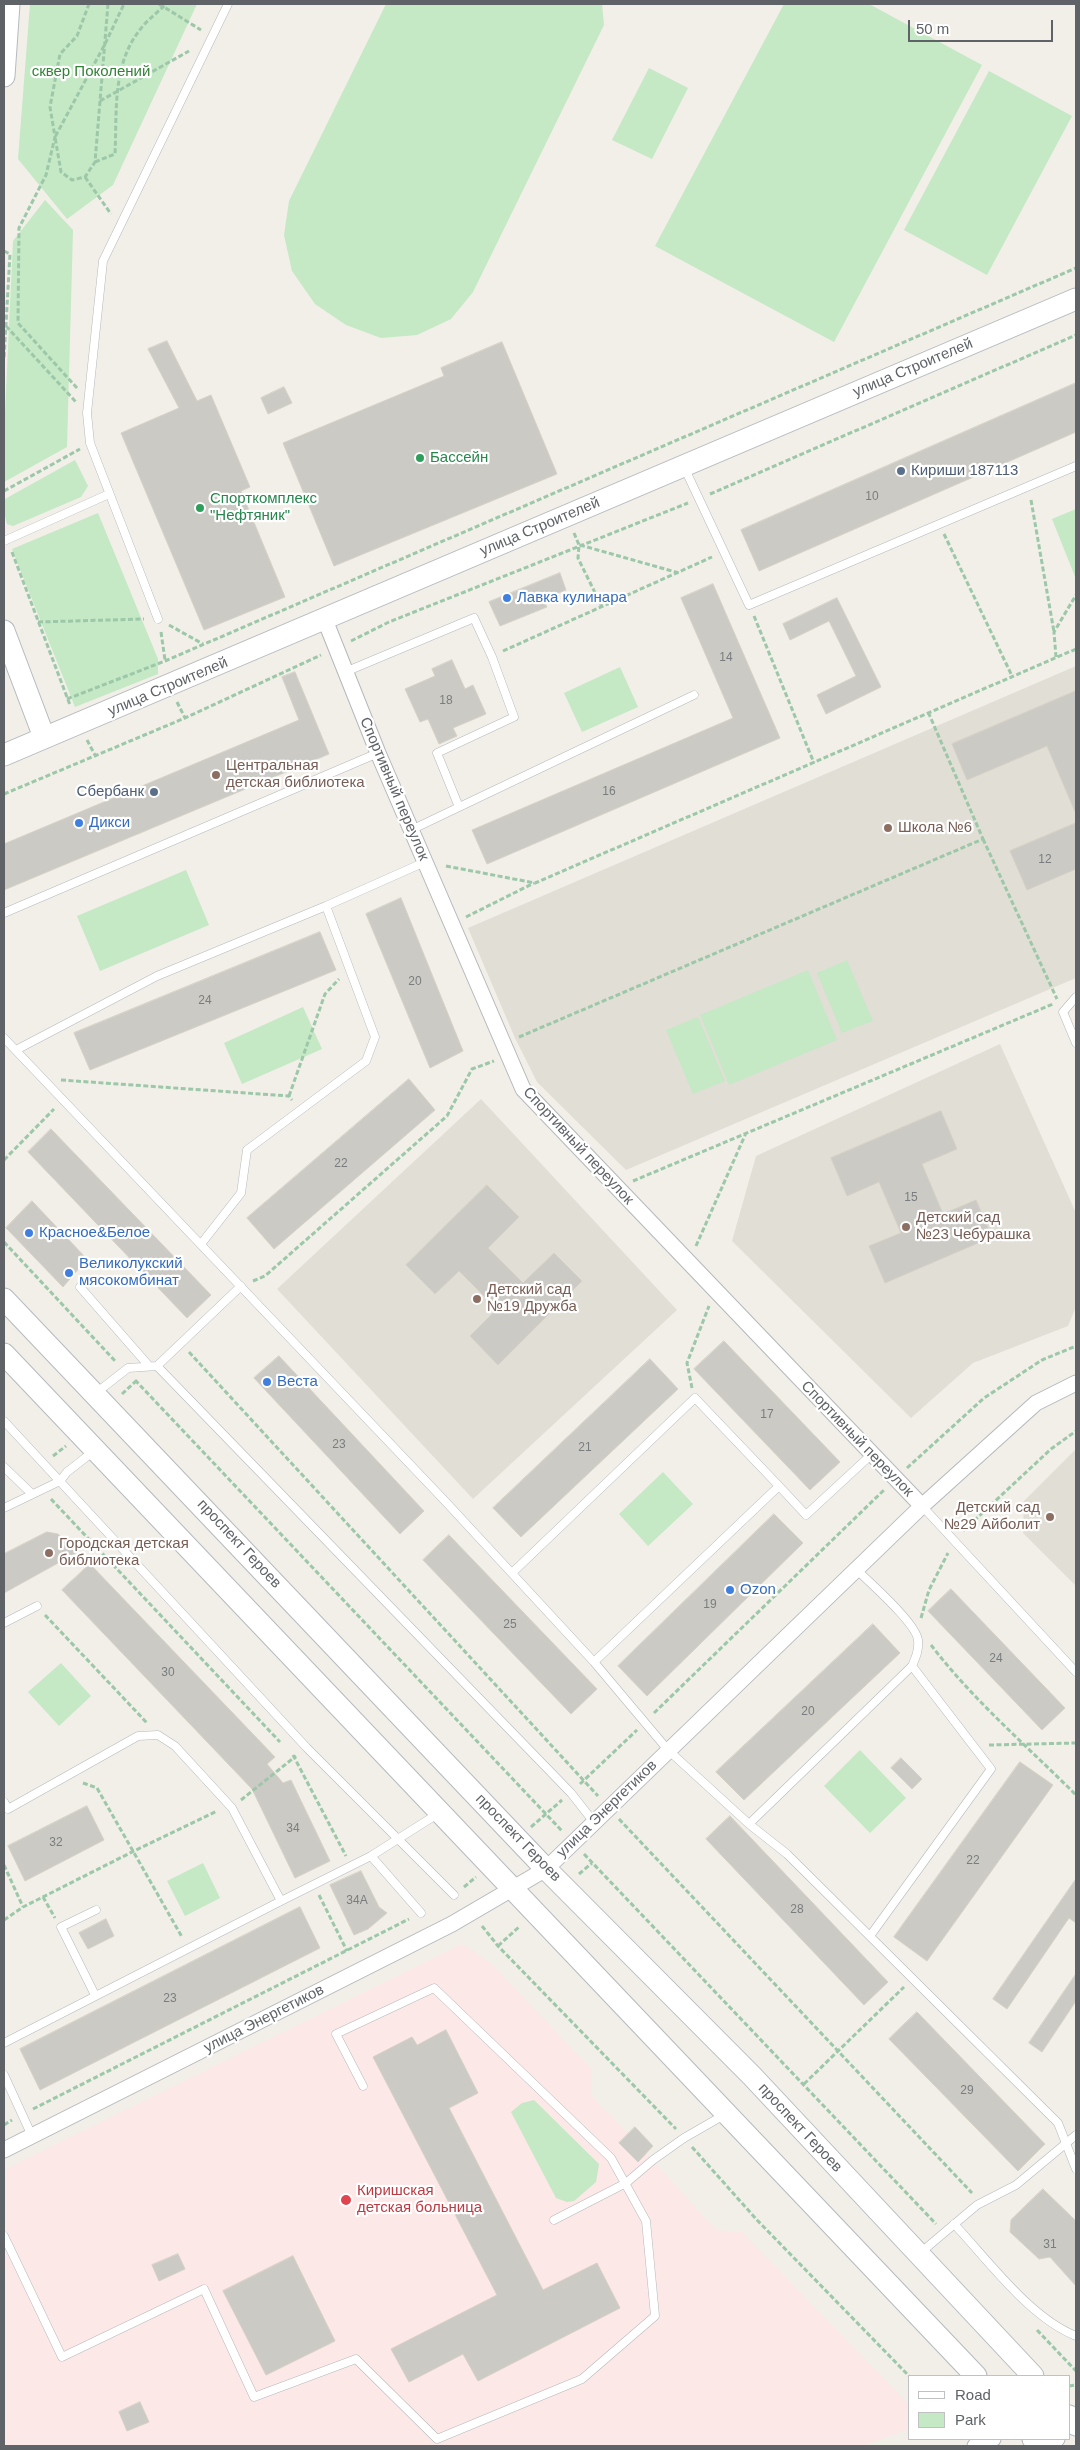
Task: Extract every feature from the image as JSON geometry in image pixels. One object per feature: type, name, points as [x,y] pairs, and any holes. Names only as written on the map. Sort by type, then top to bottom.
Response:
[{"type":"main road","points":[[4,76],[9,4]]},
{"type":"main road","name":"улица Строителей","points":[[4,755],[1076,299]]},
{"type":"main road","points":[[4,631],[44,737]]},
{"type":"main road","name":"проспект Героев","points":[[4,1299],[546,1869],[752,2076],[1031,2375]]},
{"type":"main road","points":[[4,1354],[975,2375]]},
{"type":"street","name":"Спортивный переулок","points":[[325,620],[378,753],[523,1090],[922,1506]]},
{"type":"street","name":"улица Энергетиков","points":[[4,2150],[452,1924],[546,1869],[593,1821],[922,1506],[1036,1403],[1076,1383]]},
{"type":"street","points":[[975,2446],[990,2440]]},
{"type":"lane","points":[[158,619],[90,443],[87,413],[103,261],[228,4]]},
{"type":"lane","points":[[683,466],[749,605],[1076,466]]},
{"type":"lane","points":[[5,541],[109,494]]},
{"type":"lane","points":[[345,672],[474,618],[492,656],[514,717],[436,753],[459,807]]},
{"type":"lane","points":[[412,830],[694,695]]},
{"type":"lane","points":[[4,913],[378,753]]},
{"type":"lane","points":[[16,1050],[157,976],[326,906],[425,862]]},
{"type":"lane","points":[[201,1244],[240,1193],[247,1150],[366,1061],[375,1037],[326,906]]},
{"type":"lane","points":[[1076,997],[1062,1012],[1076,1043]]},
{"type":"lane","points":[[4,1038],[512,1573],[594,1662],[668,1750],[749,1824],[788,1854],[1058,2123],[1076,2169]]},
{"type":"lane","points":[[94,1394],[128,1368],[153,1366],[181,1343],[241,1286]]},
{"type":"lane","points":[[80,1287],[153,1366],[571,1793],[593,1821]]},
{"type":"lane","points":[[512,1573],[695,1398],[806,1515],[872,1454]]},
{"type":"lane","points":[[4,1421],[307,1748],[454,1895]]},
{"type":"lane","points":[[4,1508],[60,1481],[67,1472],[96,1450]]},
{"type":"lane","points":[[4,1467],[32,1494]]},
{"type":"lane","points":[[594,1662],[779,1486]]},
{"type":"lane","points":[[922,1506],[1076,1672]]},
{"type":"lane","points":[[749,1824],[912,1666],[918,1651],[918,1638],[912,1626],[856,1569]]},
{"type":"lane","points":[[4,1623],[37,1606]]},
{"type":"lane","points":[[870,1936],[992,1769],[912,1666]]},
{"type":"lane","points":[[4,1802],[8,1810],[138,1736],[158,1735],[175,1746],[232,1808],[281,1900]]},
{"type":"lane","points":[[4,2043],[281,1900],[371,1856],[440,1812]]},
{"type":"lane","points":[[371,1856],[421,1913]]},
{"type":"lane","points":[[95,1996],[60,1927],[96,1910]]},
{"type":"lane","points":[[4,2236],[62,2357],[204,2288],[254,2397],[356,2359],[437,2439],[582,2379],[655,2316],[646,2221],[611,2158],[434,1988],[336,2034],[363,2086]]},
{"type":"lane","points":[[4,2075],[32,2136]]},
{"type":"lane","points":[[554,2220],[626,2184],[652,2160],[684,2138],[726,2114]]},
{"type":"lane","points":[[918,2255],[977,2205],[1016,2185],[1076,2134]]},
{"type":"lane","points":[[954,2224],[1037,2313],[1059,2329],[1076,2336]]},
{"type":"path","points":[[89,4],[77,36],[60,54],[50,107],[61,172],[72,180],[85,177],[95,162],[108,4]]},
{"type":"path","points":[[88,400],[18,324],[19,228],[46,174],[55,137],[105,44],[124,4]]},
{"type":"path","points":[[100,101],[212,38],[164,5],[159,4]]},
{"type":"path","points":[[95,162],[115,154],[119,73],[126,50],[139,31],[164,5]]},
{"type":"path","points":[[85,177],[120,226]]},
{"type":"path","points":[[4,251],[10,254],[4,359]]},
{"type":"path","points":[[66,699],[203,644],[1076,268]]},
{"type":"path","points":[[6,326],[87,413]]},
{"type":"path","points":[[4,794],[96,757],[389,622],[700,499],[1076,335]]},
{"type":"path","points":[[4,491],[90,443]]},
{"type":"path","points":[[1028,486],[1054,632],[1056,657]]},
{"type":"path","points":[[939,524],[1013,678]]},
{"type":"path","points":[[5,541],[38,622],[66,699],[96,757]]},
{"type":"path","points":[[580,545],[679,572]]},
{"type":"path","points":[[580,545],[578,558],[602,607]]},
{"type":"path","points":[[492,656],[724,552]]},
{"type":"path","points":[[1054,632],[1076,595]]},
{"type":"path","points":[[749,605],[814,763]]},
{"type":"path","points":[[38,622],[158,619],[203,644]]},
{"type":"path","points":[[452,924],[535,883],[1013,678],[1076,649]]},
{"type":"path","points":[[621,1192],[636,1178],[1058,1002],[983,839],[929,714]]},
{"type":"path","points":[[518,1037],[983,839]]},
{"type":"path","points":[[425,862],[535,883]]},
{"type":"path","points":[[289,1096],[325,994],[349,967]]},
{"type":"path","points":[[241,1286],[265,1276],[447,1116],[472,1069],[509,1056]]},
{"type":"path","points":[[43,1078],[289,1096],[301,1110]]},
{"type":"path","points":[[4,1160],[63,1100]]},
{"type":"path","points":[[689,1263],[746,1132]]},
{"type":"path","points":[[4,1242],[945,2233]]},
{"type":"path","points":[[695,1398],[687,1363],[715,1290]]},
{"type":"path","points":[[181,1343],[608,1807],[971,2190],[977,2205]]},
{"type":"path","points":[[546,1812],[571,1793],[896,1479],[984,1398],[1042,1360],[1076,1346]]},
{"type":"path","points":[[923,1627],[921,1619],[929,1590],[955,1540],[1050,1449],[1076,1432]]},
{"type":"path","points":[[42,1490],[281,1743]]},
{"type":"path","points":[[37,1606],[158,1735]]},
{"type":"path","points":[[930,1644],[947,1666],[1076,1795]]},
{"type":"path","points":[[975,1746],[1076,1743]]},
{"type":"path","points":[[4,1920],[23,1907],[134,1850],[213,1813],[232,1808],[307,1748]]},
{"type":"path","points":[[288,1750],[295,1757],[351,1866]]},
{"type":"path","points":[[66,1776],[97,1788],[189,1948]]},
{"type":"path","points":[[4,1865],[23,1907]]},
{"type":"path","points":[[314,1884],[346,1951]]},
{"type":"path","points":[[43,1897],[60,1927]]},
{"type":"path","points":[[4,2125],[421,1913]]},
{"type":"path","points":[[804,2084],[840,2051],[912,1978]]},
{"type":"path","points":[[1030,2323],[1076,2371]]},
{"type":"shaded area","name":"Школа №6","points":[[1076,666],[1076,978],[626,1170],[537,1082],[515,1038],[468,928]]},
{"type":"shaded area","name":"Детский сад №23 Чебурашка","points":[[1000,1044],[1076,1213],[1076,1307],[1068,1326],[973,1363],[911,1418],[732,1241],[756,1156]]},
{"type":"shaded area","name":"Детский сад №19 Дружба","points":[[481,1099],[677,1310],[473,1499],[277,1289]]},
{"type":"shaded area","name":"Детский сад №29 Айболит","points":[[1076,1449],[1076,1586],[1023,1533],[1024,1501]]},
{"type":"shaded area","name":"Киришская детская больница","points":[[462,1944],[492,1964],[592,2070],[592,2096],[628,2134],[635,2127],[653,2146],[646,2153],[716,2230],[742,2232],[908,2404],[908,2429],[862,2446],[4,2446],[4,2170]]},
{"type":"green space","name":"сквер Поколений","points":[[30,4],[197,4],[113,185],[67,219],[18,159]]},
{"type":"green space","points":[[386,4],[602,4],[604,25],[473,292],[451,319],[417,335],[381,338],[346,325],[315,304],[292,271],[284,235],[289,201]]},
{"type":"green space","points":[[784,4],[869,4],[982,65],[834,342],[655,246]]},
{"type":"green space","points":[[649,68],[688,88],[652,159],[612,140]]},
{"type":"green space","points":[[989,71],[1072,116],[987,275],[904,230]]},
{"type":"green space","points":[[45,200],[73,230],[67,447],[4,482],[4,434],[13,241]]},
{"type":"green space","points":[[75,460],[88,486],[81,497],[13,526],[7,524],[4,512],[5,499]]},
{"type":"green space","points":[[1076,509],[1076,579],[1052,519]]},
{"type":"green space","points":[[98,513],[158,659],[158,674],[75,707],[12,549]]},
{"type":"green space","points":[[620,667],[638,707],[582,732],[564,693]]},
{"type":"green space","points":[[186,870],[209,925],[100,971],[77,916]]},
{"type":"green space","points":[[847,960],[873,1021],[842,1033],[817,973]]},
{"type":"green space","points":[[808,970],[837,1040],[729,1085],[700,1015]]},
{"type":"green space","points":[[303,1007],[322,1049],[242,1084],[224,1043]]},
{"type":"green space","points":[[698,1017],[725,1081],[693,1094],[666,1030]]},
{"type":"green space","points":[[663,1472],[693,1504],[648,1546],[619,1514]]},
{"type":"green space","points":[[61,1663],[91,1696],[59,1726],[28,1692]]},
{"type":"green space","points":[[860,1750],[906,1798],[870,1833],[824,1786]]},
{"type":"green space","points":[[203,1863],[220,1898],[185,1916],[167,1881]]},
{"type":"green space","points":[[534,2100],[599,2164],[596,2182],[574,2201],[567,2202],[556,2198],[511,2112],[522,2103]]},
{"type":"building","name":"Спорткомплекс \"Нефтяник\"","points":[[167,341],[197,401],[211,395],[250,487],[241,491],[285,597],[204,630],[121,433],[179,408],[148,349]]},
{"type":"building","name":"Бассейн","points":[[502,342],[557,474],[334,566],[283,443],[444,376],[441,368]]},
{"type":"building","points":[[1076,383],[1076,432],[759,571],[741,530]]},
{"type":"building","points":[[284,387],[292,403],[268,414],[261,398]]},
{"type":"building","points":[[560,573],[566,590],[543,599],[547,607],[500,626],[489,602]]},
{"type":"building","points":[[713,584],[780,738],[487,864],[472,830],[733,718],[681,598]]},
{"type":"building","points":[[837,598],[881,687],[826,714],[817,695],[856,676],[829,621],[790,640],[783,624]]},
{"type":"building","points":[[452,660],[465,689],[473,685],[486,714],[453,728],[457,736],[439,744],[428,719],[420,722],[405,689],[435,676],[432,669]]},
{"type":"building","points":[[295,672],[329,754],[4,890],[4,844],[299,720],[282,677]]},
{"type":"building","points":[[1076,691],[1076,814],[1047,746],[967,780],[952,744]]},
{"type":"building","points":[[1076,823],[1076,869],[1027,890],[1010,851]]},
{"type":"building","points":[[401,898],[463,1051],[430,1068],[366,914]]},
{"type":"building","points":[[320,932],[336,970],[90,1070],[74,1033]]},
{"type":"building","points":[[409,1079],[435,1110],[274,1249],[247,1218]]},
{"type":"building","points":[[941,1111],[957,1149],[922,1164],[943,1214],[976,1200],[992,1237],[885,1283],[869,1246],[901,1233],[879,1182],[847,1196],[831,1158]]},
{"type":"building","points":[[51,1129],[211,1295],[187,1318],[28,1152]]},
{"type":"building","points":[[487,1185],[519,1217],[488,1248],[523,1283],[554,1253],[582,1281],[498,1365],[470,1336],[497,1309],[459,1271],[435,1294],[406,1265]]},
{"type":"building","points":[[32,1201],[87,1259],[63,1287],[6,1228]]},
{"type":"building","points":[[724,1341],[840,1462],[810,1490],[694,1369]]},
{"type":"building","points":[[279,1356],[424,1511],[400,1534],[254,1378]]},
{"type":"building","points":[[650,1359],[678,1389],[521,1537],[493,1508]]},
{"type":"building","points":[[774,1514],[803,1543],[647,1696],[618,1666]]},
{"type":"building","points":[[47,1532],[58,1534],[78,1552],[4,1593],[4,1554]]},
{"type":"building","points":[[449,1535],[597,1689],[571,1714],[423,1560]]},
{"type":"building","points":[[90,1564],[275,1757],[267,1764],[283,1783],[291,1780],[330,1861],[295,1878],[252,1789],[62,1590]]},
{"type":"building","points":[[951,1589],[1065,1708],[1042,1730],[928,1611]]},
{"type":"building","points":[[873,1624],[900,1653],[744,1800],[716,1772]]},
{"type":"building","points":[[901,1758],[922,1779],[912,1789],[891,1768]]},
{"type":"building","points":[[1020,1762],[1053,1785],[927,1961],[894,1937]]},
{"type":"building","points":[[87,1806],[104,1840],[25,1881],[8,1846]]},
{"type":"building","points":[[730,1816],[888,1982],[864,2005],[706,1839]]},
{"type":"building","points":[[361,1871],[379,1907],[387,1913],[368,1929],[354,1935],[330,1885]]},
{"type":"building","points":[[1076,1879],[1076,1923],[1069,1918],[1007,2009],[993,1999]]},
{"type":"building","points":[[300,1907],[320,1948],[40,2090],[20,2049]]},
{"type":"building","points":[[106,1919],[114,1936],[88,1949],[79,1933]]},
{"type":"building","points":[[1076,1974],[1076,2001],[1042,2052],[1029,2043]]},
{"type":"building","points":[[917,2012],[1045,2144],[1018,2171],[889,2039]]},
{"type":"building","points":[[446,2030],[478,2093],[449,2108],[543,2290],[597,2263],[620,2308],[478,2381],[463,2354],[409,2382],[391,2349],[497,2295],[373,2057],[412,2037],[417,2045]]},
{"type":"building","points":[[635,2127],[653,2146],[638,2162],[619,2143]]},
{"type":"building","points":[[1043,2189],[1076,2221],[1076,2286],[1050,2257],[1039,2259],[1010,2232],[1011,2220]]},
{"type":"building","points":[[178,2254],[185,2269],[159,2281],[152,2265]]},
{"type":"building","points":[[293,2256],[335,2341],[266,2375],[223,2291]]},
{"type":"building","points":[[140,2402],[149,2422],[127,2431],[119,2412]]},
{"type":"place","name":"Бассейн","points":[[420,458]]},
{"type":"place","name":"Кириши 187113","points":[[901,471]]},
{"type":"place","name":"Спорткомплекс \"Нефтяник\"","points":[[200,508]]},
{"type":"place","name":"Лавка кулинара","points":[[507,598]]},
{"type":"place","name":"Центральная детская библиотека","points":[[216,775]]},
{"type":"place","name":"Сбербанк","points":[[154,792]]},
{"type":"place","name":"Дикси","points":[[79,823]]},
{"type":"place","name":"Школа №6","points":[[888,828]]},
{"type":"place","name":"Детский сад №23 Чебурашка","points":[[906,1227]]},
{"type":"place","name":"Красное&Белое","points":[[29,1233]]},
{"type":"place","name":"Великолукский мясокомбинат","points":[[69,1273]]},
{"type":"place","name":"Детский сад №19 Дружба","points":[[477,1299]]},
{"type":"place","name":"Веста","points":[[267,1382]]},
{"type":"place","name":"Детский сад №29 Айболит","points":[[1050,1517]]},
{"type":"place","name":"Городская детская библиотека","points":[[49,1553]]},
{"type":"place","name":"Ozon","points":[[730,1590]]},
{"type":"place","name":"Киришская детская больница","points":[[346,2200]]}]
